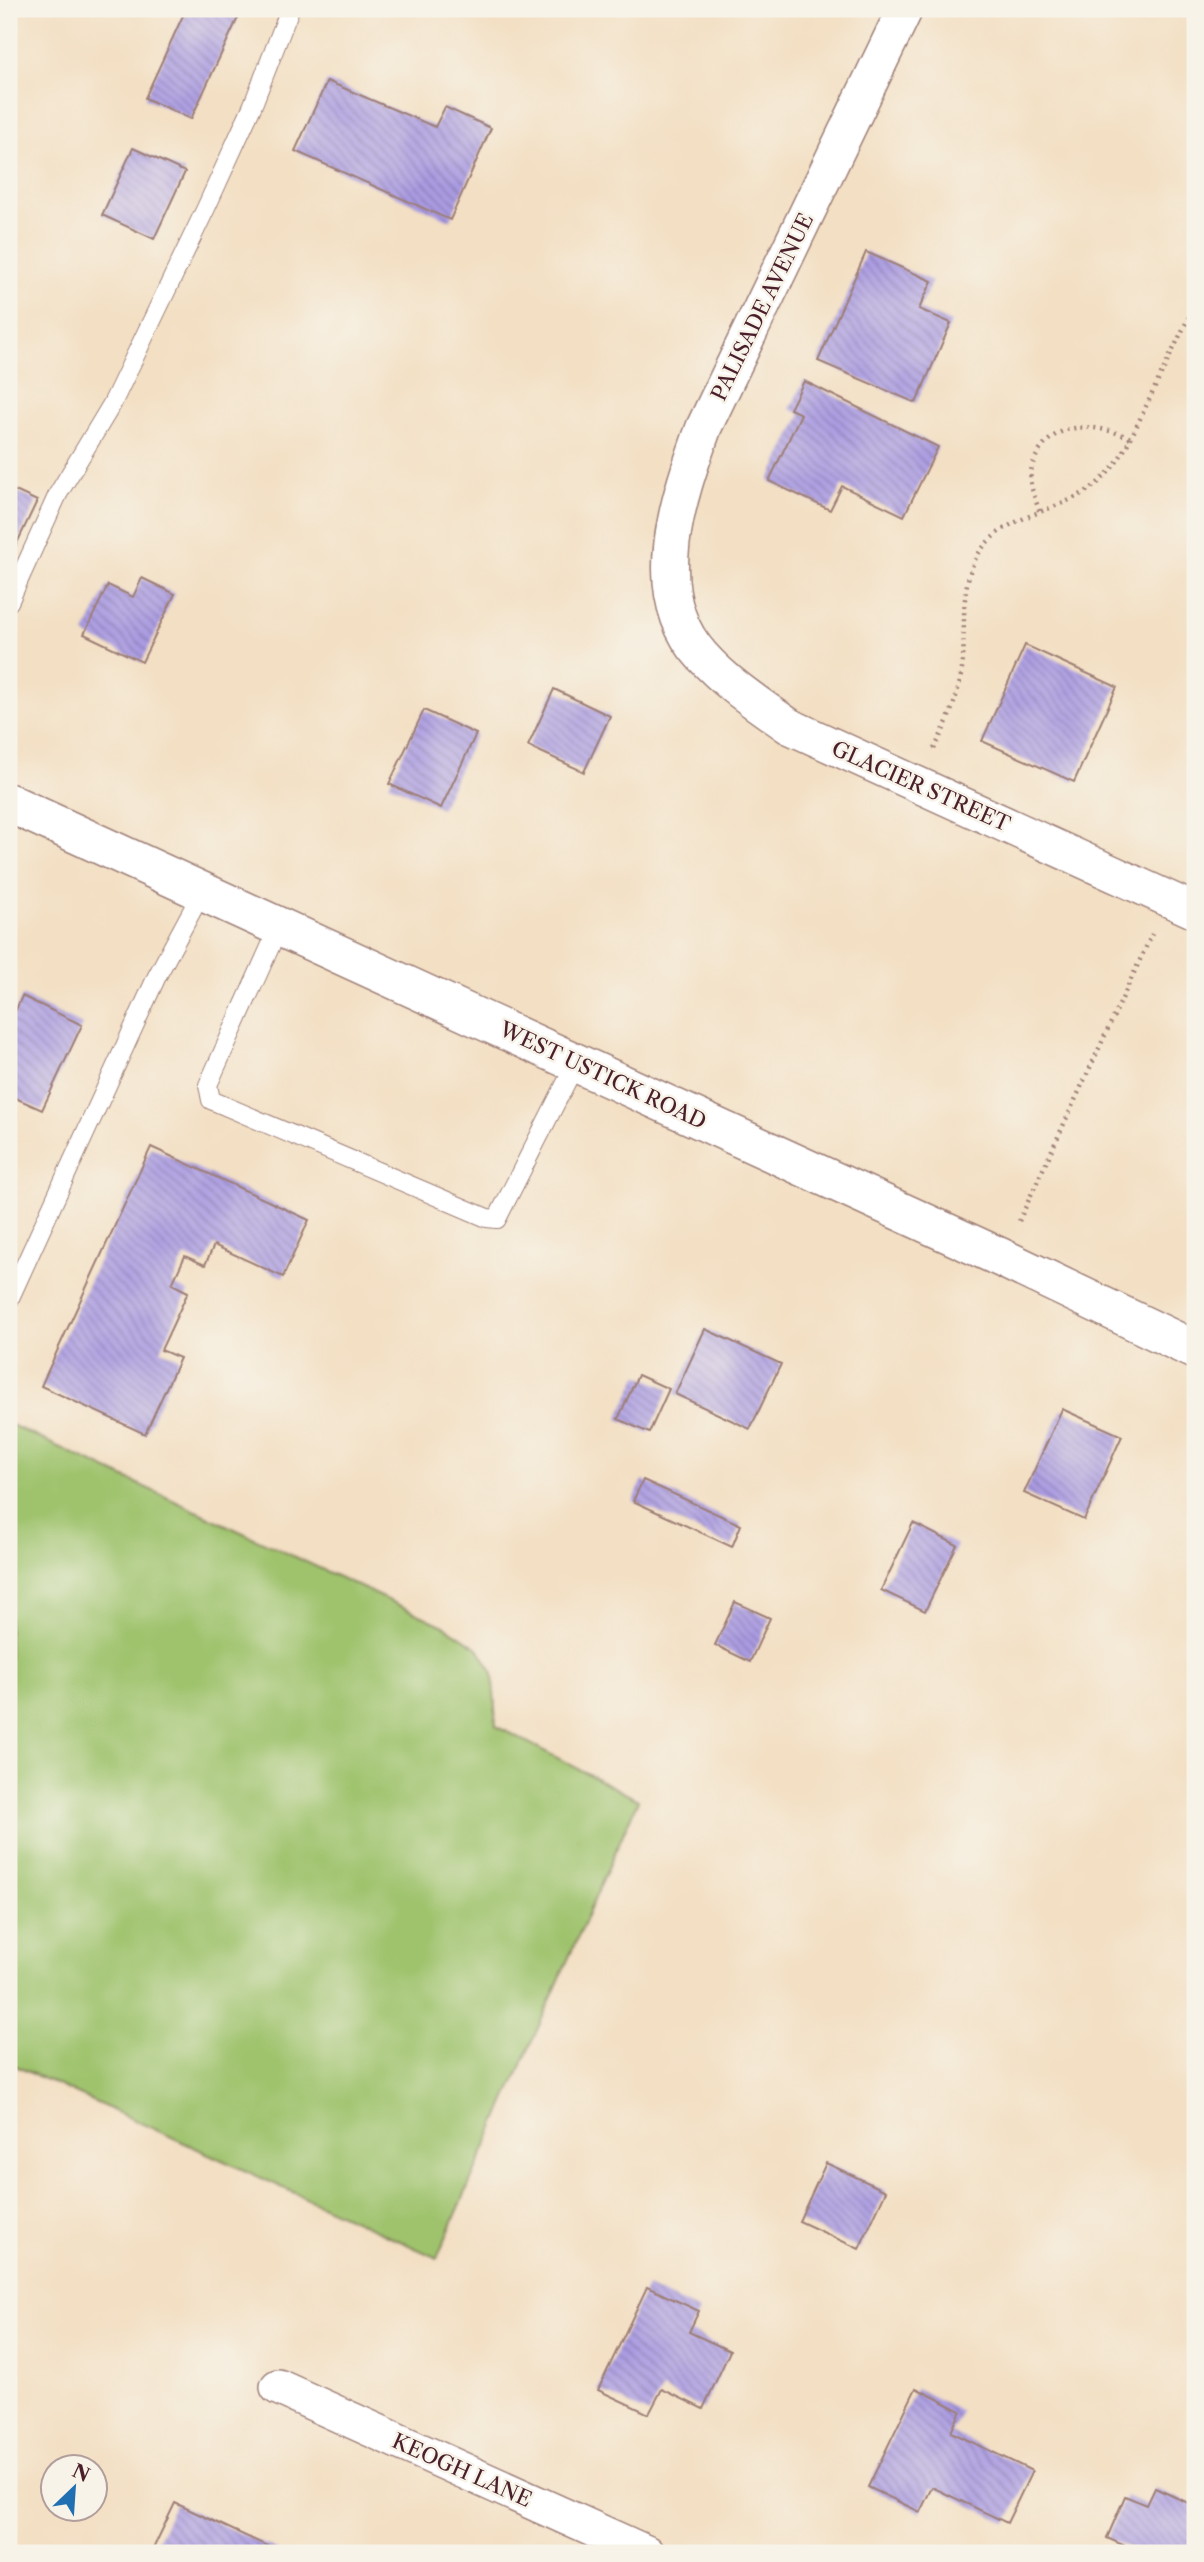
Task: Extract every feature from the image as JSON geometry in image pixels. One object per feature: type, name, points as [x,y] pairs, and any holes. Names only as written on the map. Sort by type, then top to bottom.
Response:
[{"type":"main road","name":"WEST USTICK ROAD","points":[[9,803],[1002,1258],[1195,1350]]},
{"type":"street","name":"PALISADE AVENUE","points":[[679,619],[670,574],[673,534],[685,478],[704,427],[905,9]]},
{"type":"street","name":"GLACIER STREET","points":[[679,619],[699,653],[739,692],[789,726],[1182,904]]},
{"type":"street","name":"KEOGH LANE","points":[[278,2387],[646,2553]]},
{"type":"lane","points":[[9,602],[58,494],[112,404],[200,221],[252,107],[290,9]]},
{"type":"lane","points":[[9,1300],[157,976],[202,892]]},
{"type":"lane","points":[[279,927],[208,1085],[211,1100],[487,1218],[497,1219],[576,1063]]},
{"type":"path","points":[[917,784],[948,721],[956,695],[963,657],[967,586],[980,550],[1014,523],[1073,497],[1098,482],[1119,460],[1195,304]]},
{"type":"path","points":[[1040,511],[1031,484],[1031,470],[1036,456],[1054,435],[1070,428],[1089,426],[1131,438]]},
{"type":"path","points":[[1002,1258],[1182,904]]},
{"type":"green space","points":[[9,1424],[446,1627],[478,1648],[493,1673],[496,1726],[638,1800],[437,2258],[9,2063]]},
{"type":"building","points":[[186,9],[242,9],[191,119],[145,98]]},
{"type":"building","points":[[327,81],[435,127],[445,107],[491,128],[450,220],[295,151]]},
{"type":"building","points":[[133,148],[185,172],[154,239],[102,215]]},
{"type":"building","points":[[866,252],[932,281],[919,309],[951,323],[916,403],[818,361]]},
{"type":"building","points":[[804,381],[938,447],[904,516],[842,486],[830,510],[769,481],[801,414],[790,409]]},
{"type":"building","points":[[9,488],[37,501],[9,560]]},
{"type":"building","points":[[142,578],[175,594],[142,662],[84,634],[108,585],[133,597]]},
{"type":"building","points":[[1025,645],[1117,687],[1074,782],[982,741]]},
{"type":"building","points":[[554,689],[610,716],[584,772],[528,746]]},
{"type":"building","points":[[424,710],[476,734],[441,808],[389,784]]},
{"type":"building","points":[[22,996],[82,1025],[42,1110],[9,1095],[9,1025]]},
{"type":"building","points":[[151,1147],[309,1220],[283,1277],[214,1245],[205,1265],[185,1256],[172,1284],[188,1292],[161,1350],[180,1358],[145,1434],[41,1386]]},
{"type":"building","points":[[705,1329],[781,1364],[750,1429],[675,1394]]},
{"type":"building","points":[[638,1375],[669,1389],[649,1433],[618,1419]]},
{"type":"building","points":[[1062,1409],[1122,1436],[1084,1520],[1024,1493]]},
{"type":"building","points":[[643,1480],[741,1525],[732,1547],[633,1501]]},
{"type":"building","points":[[913,1523],[957,1545],[925,1611],[881,1590]]},
{"type":"building","points":[[735,1602],[770,1618],[750,1662],[715,1645]]},
{"type":"building","points":[[826,2163],[886,2191],[859,2249],[799,2221]]},
{"type":"building","points":[[647,2287],[699,2311],[689,2332],[730,2351],[703,2409],[662,2389],[649,2414],[598,2390]]},
{"type":"building","points":[[916,2388],[961,2411],[951,2432],[1032,2471],[1007,2523],[932,2487],[920,2512],[868,2487]]},
{"type":"building","points":[[1155,2488],[1195,2506],[1195,2553],[1141,2553],[1107,2538],[1125,2496],[1147,2505]]},
{"type":"building","points":[[175,2503],[282,2553],[151,2553]]}]
